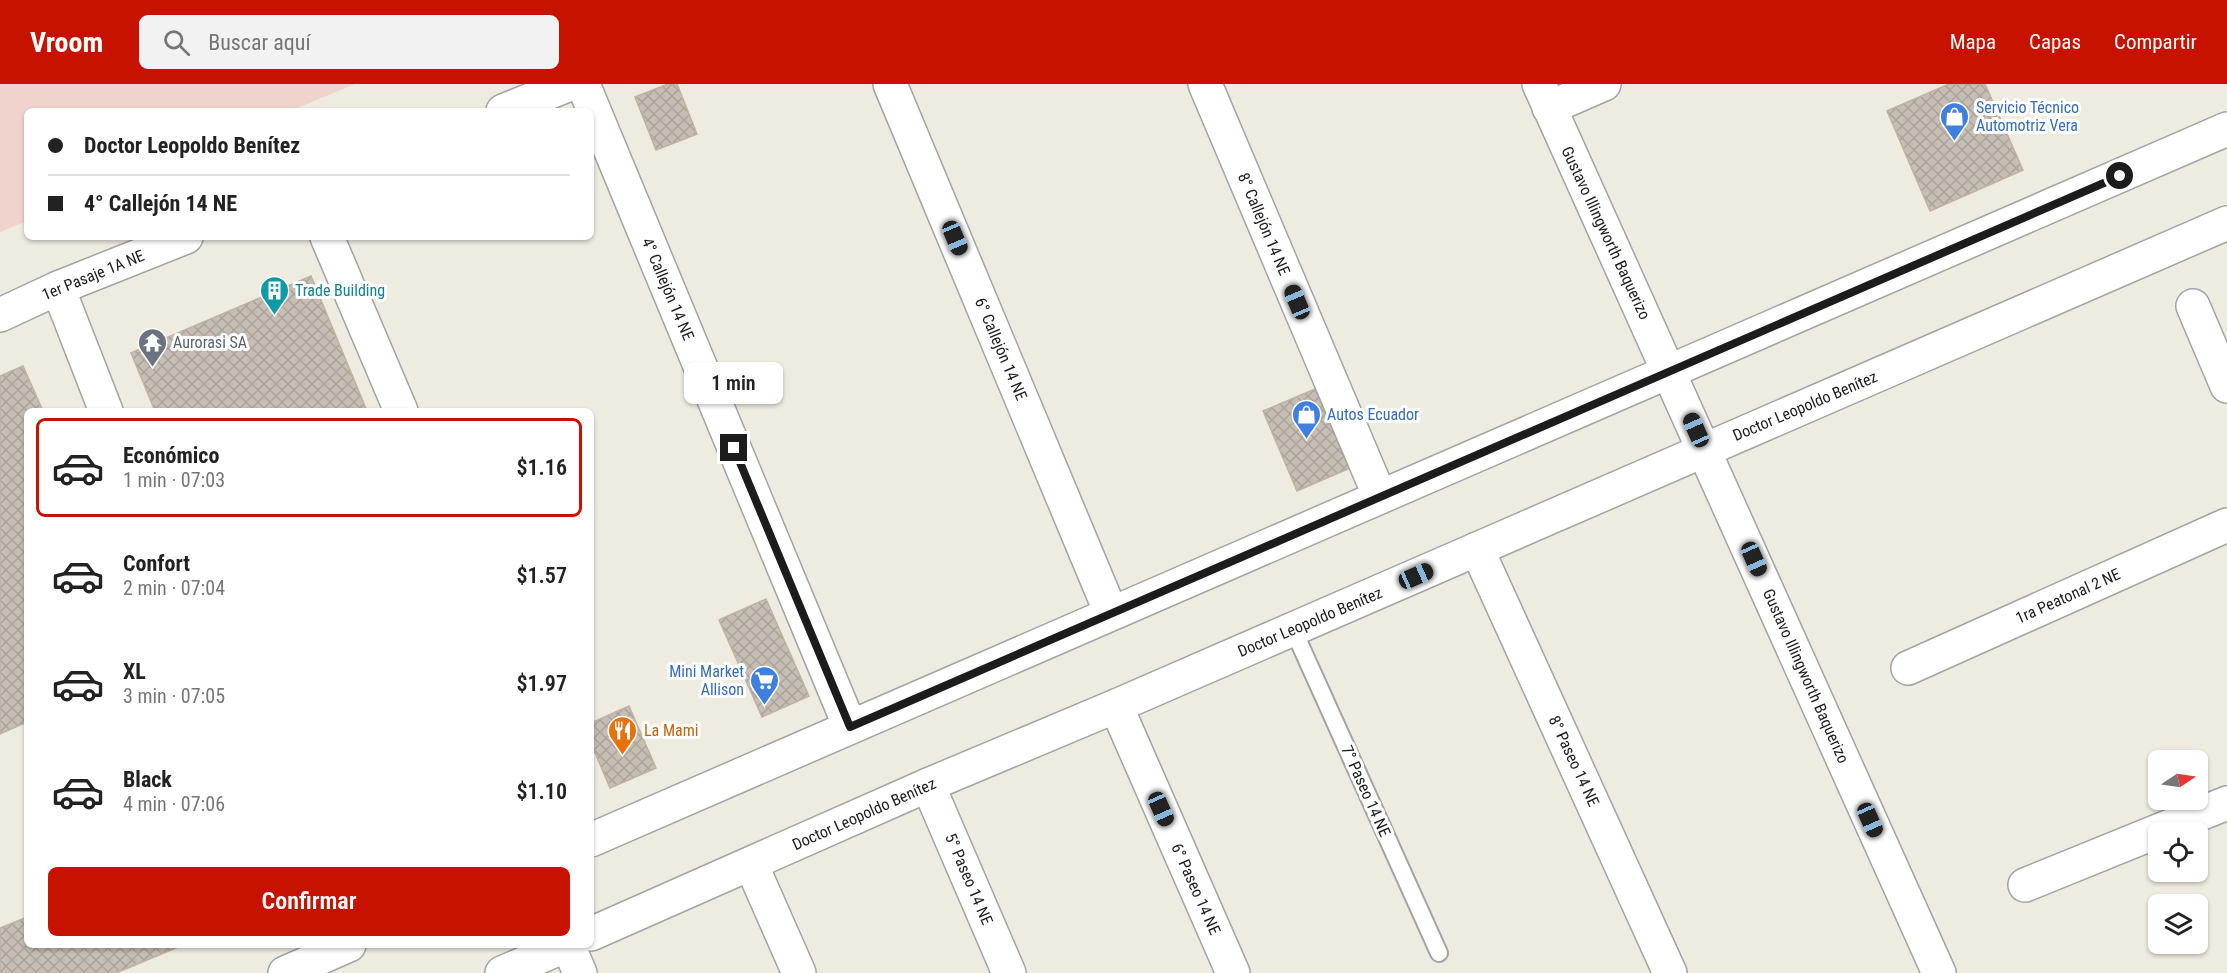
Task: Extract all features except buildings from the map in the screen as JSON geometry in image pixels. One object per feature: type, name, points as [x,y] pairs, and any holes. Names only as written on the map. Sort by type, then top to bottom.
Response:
[{"type":"street","points":[[510,108],[570,84]]},
{"type":"street","name":"4° Callejón 14 NE","points":[[583,84],[593,108]]},
{"type":"street","name":"6° Callejón 14 NE","points":[[890,84],[1111,614]]},
{"type":"street","name":"8° Callejón 14 NE","points":[[1205,84],[1380,498]]},
{"type":"street","points":[[1544,96],[1604,84]]},
{"type":"street","name":"Gustavo Illingworth Baquerizo","points":[[1544,96],[1670,371],[1939,973]]},
{"type":"street","name":"4° Callejón 14 NE","points":[[594,110],[850,727]]},
{"type":"street","points":[[594,839],[2227,129]]},
{"type":"street","name":"Doctor Leopoldo Benítez","points":[[594,933],[928,785],[1293,630],[2227,223]]},
{"type":"street","name":"1er Pasaje 1A NE","points":[[0,315],[57,288],[178,240]]},
{"type":"street","points":[[328,240],[399,408]]},
{"type":"street","points":[[57,288],[105,408]]},
{"type":"street","points":[[2193,306],[2227,386]]},
{"type":"street","name":"1ra Peatonal 2 NE","points":[[1908,668],[2227,525]]},
{"type":"street","name":"8° Paseo 14 NE","points":[[1477,549],[1670,973]]},
{"type":"street","name":"6° Paseo 14 NE","points":[[1116,706],[1233,973]]},
{"type":"street","name":"5° Paseo 14 NE","points":[[928,785],[1009,973]]},
{"type":"street","points":[[2025,885],[2227,803]]},
{"type":"street","points":[[751,864],[799,973]]},
{"type":"street","points":[[502,973],[560,948]]},
{"type":"street","points":[[568,948],[580,973]]},
{"type":"street","points":[[285,973],[330,949]]},
{"type":"lane","name":"7° Paseo 14 NE","points":[[1293,630],[1439,953]]},
{"type":"shaded area","points":[[0,84],[355,84],[297,108],[24,108],[24,222],[0,232]]},
{"type":"place","name":"Servicio Técnico Automotriz Vera","points":[[1955,142]]},
{"type":"place","name":"Trade Building","points":[[274,316]]},
{"type":"place","name":"Aurorasi SA","points":[[152,368]]},
{"type":"place","name":"Autos Ecuador","points":[[1306,440]]},
{"type":"place","name":"Mini Market Allison","points":[[765,706]]},
{"type":"place","name":"La Mami","points":[[623,756]]},
{"type":"route","points":[[734,448],[850,727],[2120,176]]}]
